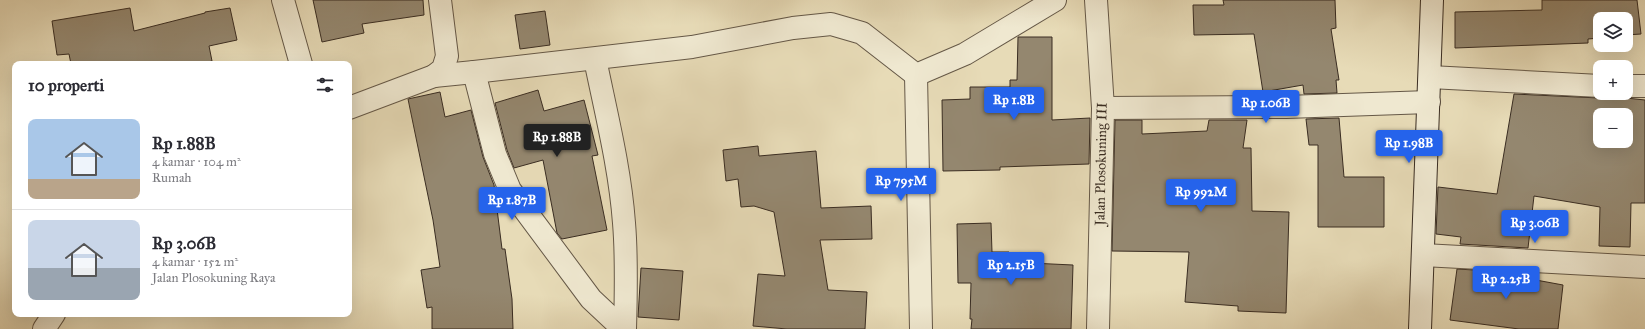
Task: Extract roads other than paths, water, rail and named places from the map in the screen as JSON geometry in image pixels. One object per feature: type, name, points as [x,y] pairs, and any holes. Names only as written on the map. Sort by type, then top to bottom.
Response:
[{"type":"street","points":[[282,0],[300,61]]},
{"type":"street","points":[[434,76],[443,69],[446,56],[440,0]]},
{"type":"street","points":[[916,75],[965,54],[1055,0]]},
{"type":"street","name":"Jalan Plosokuning III","points":[[1096,0],[1103,108],[1098,329]]},
{"type":"street","points":[[1420,329],[1432,0]]},
{"type":"street","points":[[352,107],[434,76],[692,47],[793,28],[831,24],[862,33],[916,75]]},
{"type":"street","points":[[595,59],[614,154],[624,222],[627,279],[624,329]]},
{"type":"street","points":[[474,72],[494,154],[510,190],[591,299],[624,329]]},
{"type":"street","points":[[916,75],[921,329]]},
{"type":"street","points":[[1430,77],[1593,86]]},
{"type":"street","points":[[1633,86],[1645,86]]},
{"type":"street","points":[[1103,108],[1286,106],[1429,102]]},
{"type":"street","points":[[1423,255],[1645,267]]},
{"type":"street","points":[[44,329],[52,317]]}]
